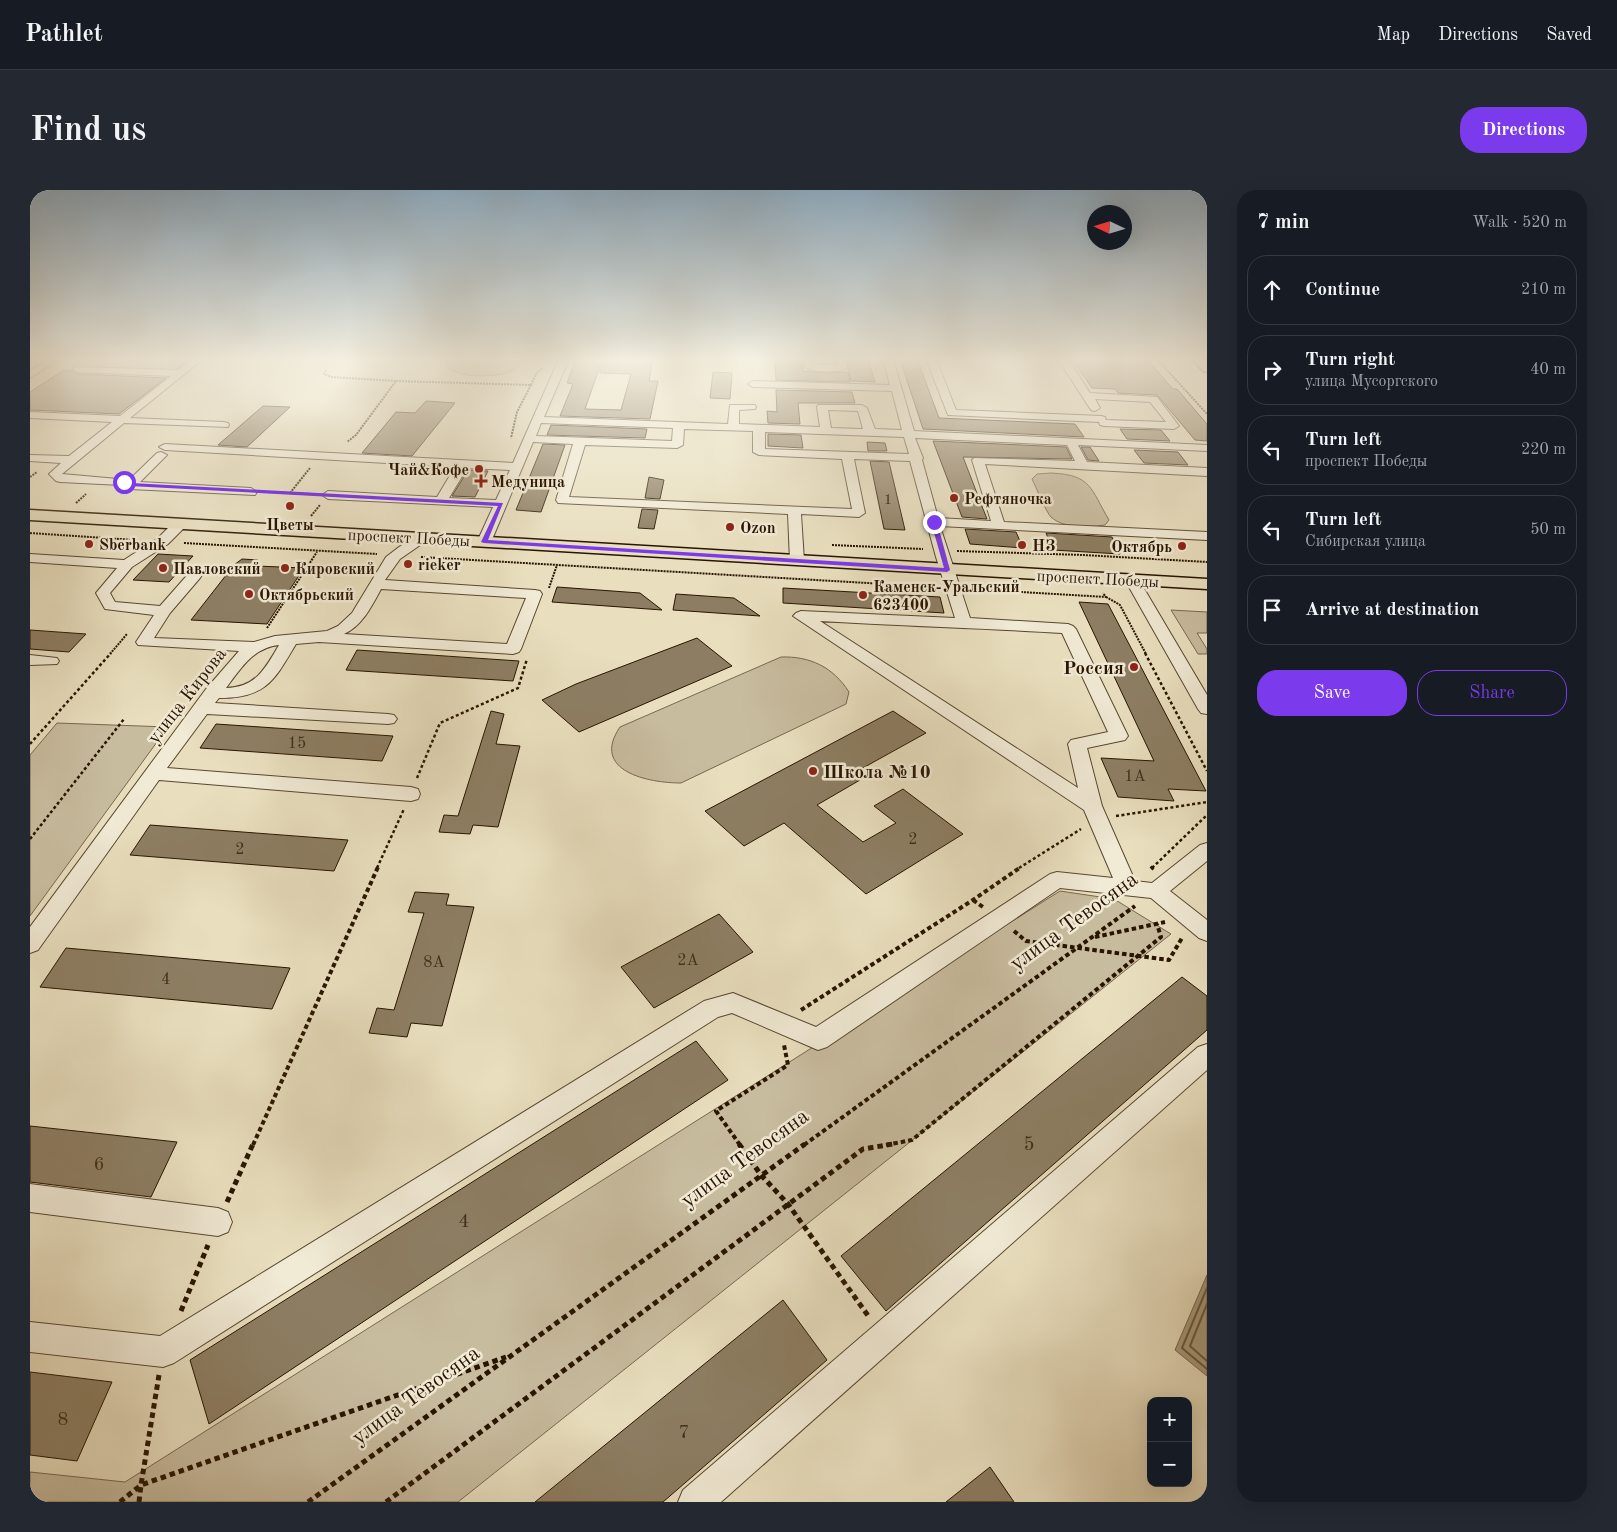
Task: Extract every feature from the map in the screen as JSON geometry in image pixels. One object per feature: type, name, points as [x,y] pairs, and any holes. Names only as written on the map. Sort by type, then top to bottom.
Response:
[{"type":"main road","name":"проспект Победы","points":[[30,515],[1207,584]]},
{"type":"street","points":[[121,420],[55,474],[60,478],[124,482],[130,485],[251,492]]},
{"type":"street","points":[[124,420],[128,422],[224,426]]},
{"type":"street","points":[[484,542],[538,420]]},
{"type":"street","points":[[544,420],[870,432],[1207,448]]},
{"type":"street","points":[[733,420],[733,427]]},
{"type":"street","points":[[824,420],[826,431]]},
{"type":"street","points":[[866,420],[870,432]]},
{"type":"street","points":[[907,420],[952,588],[964,622]]},
{"type":"street","points":[[1088,420],[1174,426],[1170,420]]},
{"type":"street","points":[[1103,421],[1118,444]]},
{"type":"street","points":[[530,439],[677,445],[679,425]]},
{"type":"street","points":[[758,428],[759,452],[917,458]]},
{"type":"street","points":[[580,441],[562,500],[859,513],[848,455]]},
{"type":"street","points":[[1071,442],[1083,465]]},
{"type":"street","points":[[130,485],[163,451],[320,456],[518,467]]},
{"type":"street","points":[[30,458],[72,460]]},
{"type":"street","points":[[999,525],[978,460],[1207,472]]},
{"type":"street","points":[[441,501],[463,464]]},
{"type":"street","points":[[328,495],[501,504]]},
{"type":"street","points":[[794,510],[797,561]]},
{"type":"street","points":[[934,522],[1207,536]]},
{"type":"street","points":[[157,610],[110,606],[103,593],[127,564],[164,541],[181,523]]},
{"type":"street","name":"улица Кирова","points":[[30,944],[153,773],[241,657],[254,647],[272,642],[313,638],[342,629],[356,618],[388,563],[396,555],[421,538]]},
{"type":"street","points":[[30,558],[127,564]]},
{"type":"street","points":[[195,576],[157,610],[144,642],[254,647]]},
{"type":"street","points":[[1132,580],[1207,709]]},
{"type":"street","points":[[313,638],[513,649],[535,594],[376,584]]},
{"type":"street","points":[[1095,812],[801,616],[937,623],[964,622],[1068,629],[1119,736],[1077,744],[1095,812],[1128,888]]},
{"type":"street","points":[[212,693],[236,693],[256,687],[270,671],[290,640]]},
{"type":"street","points":[[30,660],[51,661]]},
{"type":"street","points":[[201,708],[388,719]]},
{"type":"street","points":[[153,773],[411,794]]},
{"type":"street","name":"улица Тевосяна","points":[[1156,891],[1207,850]]},
{"type":"street","points":[[30,1337],[163,1352],[712,1008],[733,1003],[818,1038],[1057,880],[1156,891],[1186,926],[1207,932]]},
{"type":"street","points":[[695,1502],[1207,1055]]},
{"type":"street","points":[[30,1198],[218,1222]]},
{"type":"path","points":[[290,493],[324,451],[352,438],[365,420]]},
{"type":"path","points":[[498,466],[511,437],[515,420]]},
{"type":"path","points":[[251,492],[328,495]]},
{"type":"path","points":[[30,533],[1106,597],[1120,605],[1207,771]]},
{"type":"path","points":[[254,647],[317,551]]},
{"type":"path","points":[[1083,555],[1106,597]]},
{"type":"path","points":[[548,594],[556,565]]},
{"type":"path","points":[[30,744],[157,610]]},
{"type":"path","points":[[178,1318],[218,1222],[411,794],[440,723],[518,688],[530,650]]},
{"type":"path","points":[[30,839],[124,719]]},
{"type":"path","points":[[884,1338],[788,1204],[761,1175],[716,1111],[788,1064],[780,1023],[973,900],[1095,812],[1207,802]]},
{"type":"path","points":[[1156,891],[1148,872],[1207,815]]},
{"type":"path","name":"улица Тевосяна","points":[[308,1502],[1156,891]]},
{"type":"path","points":[[973,900],[1026,941],[1076,949],[1169,960],[1186,926],[1157,924],[1092,937]]},
{"type":"path","points":[[386,1502],[863,1149],[912,1140],[1161,937],[1157,924]]},
{"type":"path","points":[[139,1502],[163,1352]]},
{"type":"path","points":[[120,1502],[141,1485],[512,1356]]},
{"type":"shaded area","points":[[1051,473],[1075,477],[1088,485],[1109,520],[1105,525],[1084,527],[1063,524],[1051,517],[1032,479],[1037,474]]},
{"type":"shaded area","points":[[1171,610],[1207,612],[1207,633],[1197,633],[1207,649],[1207,654],[1198,654]]},
{"type":"shaded area","points":[[781,657],[811,661],[828,670],[843,683],[849,692],[846,704],[681,783],[639,777],[627,772],[617,764],[612,754],[613,742],[620,727]]},
{"type":"shaded area","points":[[57,723],[168,727],[30,916],[30,755]]},
{"type":"shaded area","points":[[1060,891],[1114,899],[1171,934],[458,1502],[30,1502],[30,1472],[125,1482]]},
{"type":"water","points":[[1207,1275],[1207,1376],[1175,1350]]},
{"type":"building","points":[[247,420],[276,420],[247,447],[218,445]]},
{"type":"building","points":[[389,420],[441,420],[412,456],[362,453]]},
{"type":"building","points":[[768,420],[800,420],[800,424],[768,423]]},
{"type":"building","points":[[920,420],[989,420],[1075,424],[1084,437],[923,429]]},
{"type":"building","points":[[1178,420],[1204,420],[1207,424],[1207,441],[1195,440]]},
{"type":"building","points":[[551,425],[647,429],[645,438],[547,435]]},
{"type":"building","points":[[1120,429],[1161,430],[1170,441],[1127,439]]},
{"type":"building","points":[[768,434],[801,435],[803,448],[768,446]]},
{"type":"building","points":[[933,441],[1066,447],[1072,459],[963,457],[987,519],[962,517]]},
{"type":"building","points":[[867,442],[885,443],[887,451],[868,451]]},
{"type":"building","points":[[543,444],[565,445],[541,512],[516,510]]},
{"type":"building","points":[[1081,447],[1090,447],[1099,461],[1088,460]]},
{"type":"building","points":[[1134,450],[1178,452],[1188,465],[1144,463]]},
{"type":"building","points":[[870,461],[889,462],[905,530],[884,529]]},
{"type":"building","points":[[468,470],[488,471],[475,497],[452,496]]},
{"type":"building","points":[[649,477],[664,480],[660,499],[645,498]]},
{"type":"building","points":[[642,509],[658,510],[654,529],[638,528]]},
{"type":"building","points":[[965,529],[1016,532],[1023,548],[970,544]]},
{"type":"building","points":[[1046,533],[1112,537],[1120,554],[1053,550]]},
{"type":"building","name":"Павловский","points":[[158,554],[193,556],[169,582],[133,580]]},
{"type":"building","name":"Октябрьский","points":[[242,559],[258,560],[257,566],[304,568],[267,624],[191,620],[234,565]]},
{"type":"building","points":[[557,587],[640,593],[662,610],[552,602]]},
{"type":"building","points":[[783,588],[940,597],[944,613],[783,603]]},
{"type":"building","points":[[676,594],[734,598],[760,616],[673,610]]},
{"type":"building","points":[[1079,602],[1108,604],[1206,791],[1168,789],[1174,801],[1118,797],[1101,758],[1154,761]]},
{"type":"building","points":[[30,630],[86,634],[69,652],[30,649]]},
{"type":"building","points":[[697,638],[732,666],[579,732],[542,700],[576,684]]},
{"type":"building","points":[[357,650],[519,661],[513,681],[346,670]]},
{"type":"building","points":[[491,711],[504,714],[496,744],[520,746],[498,827],[473,825],[470,834],[439,832],[444,815],[458,816]]},
{"type":"building","points":[[893,711],[926,733],[852,774],[860,780],[817,805],[863,842],[896,823],[874,806],[903,789],[963,834],[866,894],[784,823],[744,846],[705,811]]},
{"type":"building","points":[[216,724],[393,736],[382,761],[200,748]]},
{"type":"building","points":[[150,825],[348,840],[334,871],[130,855]]},
{"type":"building","points":[[415,892],[449,894],[446,905],[474,907],[442,1026],[411,1023],[407,1037],[369,1033],[377,1008],[394,1010],[424,913],[408,912]]},
{"type":"building","points":[[719,914],[753,952],[654,1008],[621,967]]},
{"type":"building","points":[[66,948],[290,968],[272,1009],[40,987]]},
{"type":"building","points":[[1182,977],[1207,996],[1207,1030],[886,1311],[841,1256]]},
{"type":"building","points":[[696,1041],[728,1080],[209,1424],[190,1360]]},
{"type":"building","points":[[30,1126],[177,1142],[151,1197],[30,1182]]},
{"type":"building","points":[[783,1300],[827,1360],[663,1502],[535,1502]]},
{"type":"building","points":[[30,1372],[112,1382],[77,1461],[30,1455]]},
{"type":"building","points":[[990,1467],[1014,1502],[946,1502]]},
{"type":"place","name":"Чай&Кофе","points":[[479,469]]},
{"type":"place","name":"Медуница","points":[[481,481]]},
{"type":"place","name":"Рефтяночка","points":[[954,498]]},
{"type":"place","name":"Цветы","points":[[290,506]]},
{"type":"place","name":"Ozon","points":[[730,527]]},
{"type":"place","name":"Sberbank","points":[[89,544]]},
{"type":"place","name":"НЗ","points":[[1022,545]]},
{"type":"place","name":"Октябрь","points":[[1182,546]]},
{"type":"place","name":"rieker","points":[[408,564]]},
{"type":"place","name":"Павловский","points":[[163,568]]},
{"type":"place","name":"Кировский","points":[[285,568]]},
{"type":"place","name":"Октябрьский","points":[[249,594]]},
{"type":"place","name":"Каменск-Уральский 623400","points":[[863,595]]},
{"type":"place","name":"Россия","points":[[1134,667]]},
{"type":"place","name":"Школа №10","points":[[813,771]]},
{"type":"route","points":[[124,482],[130,485],[501,504],[484,542],[947,570],[934,522]]}]
